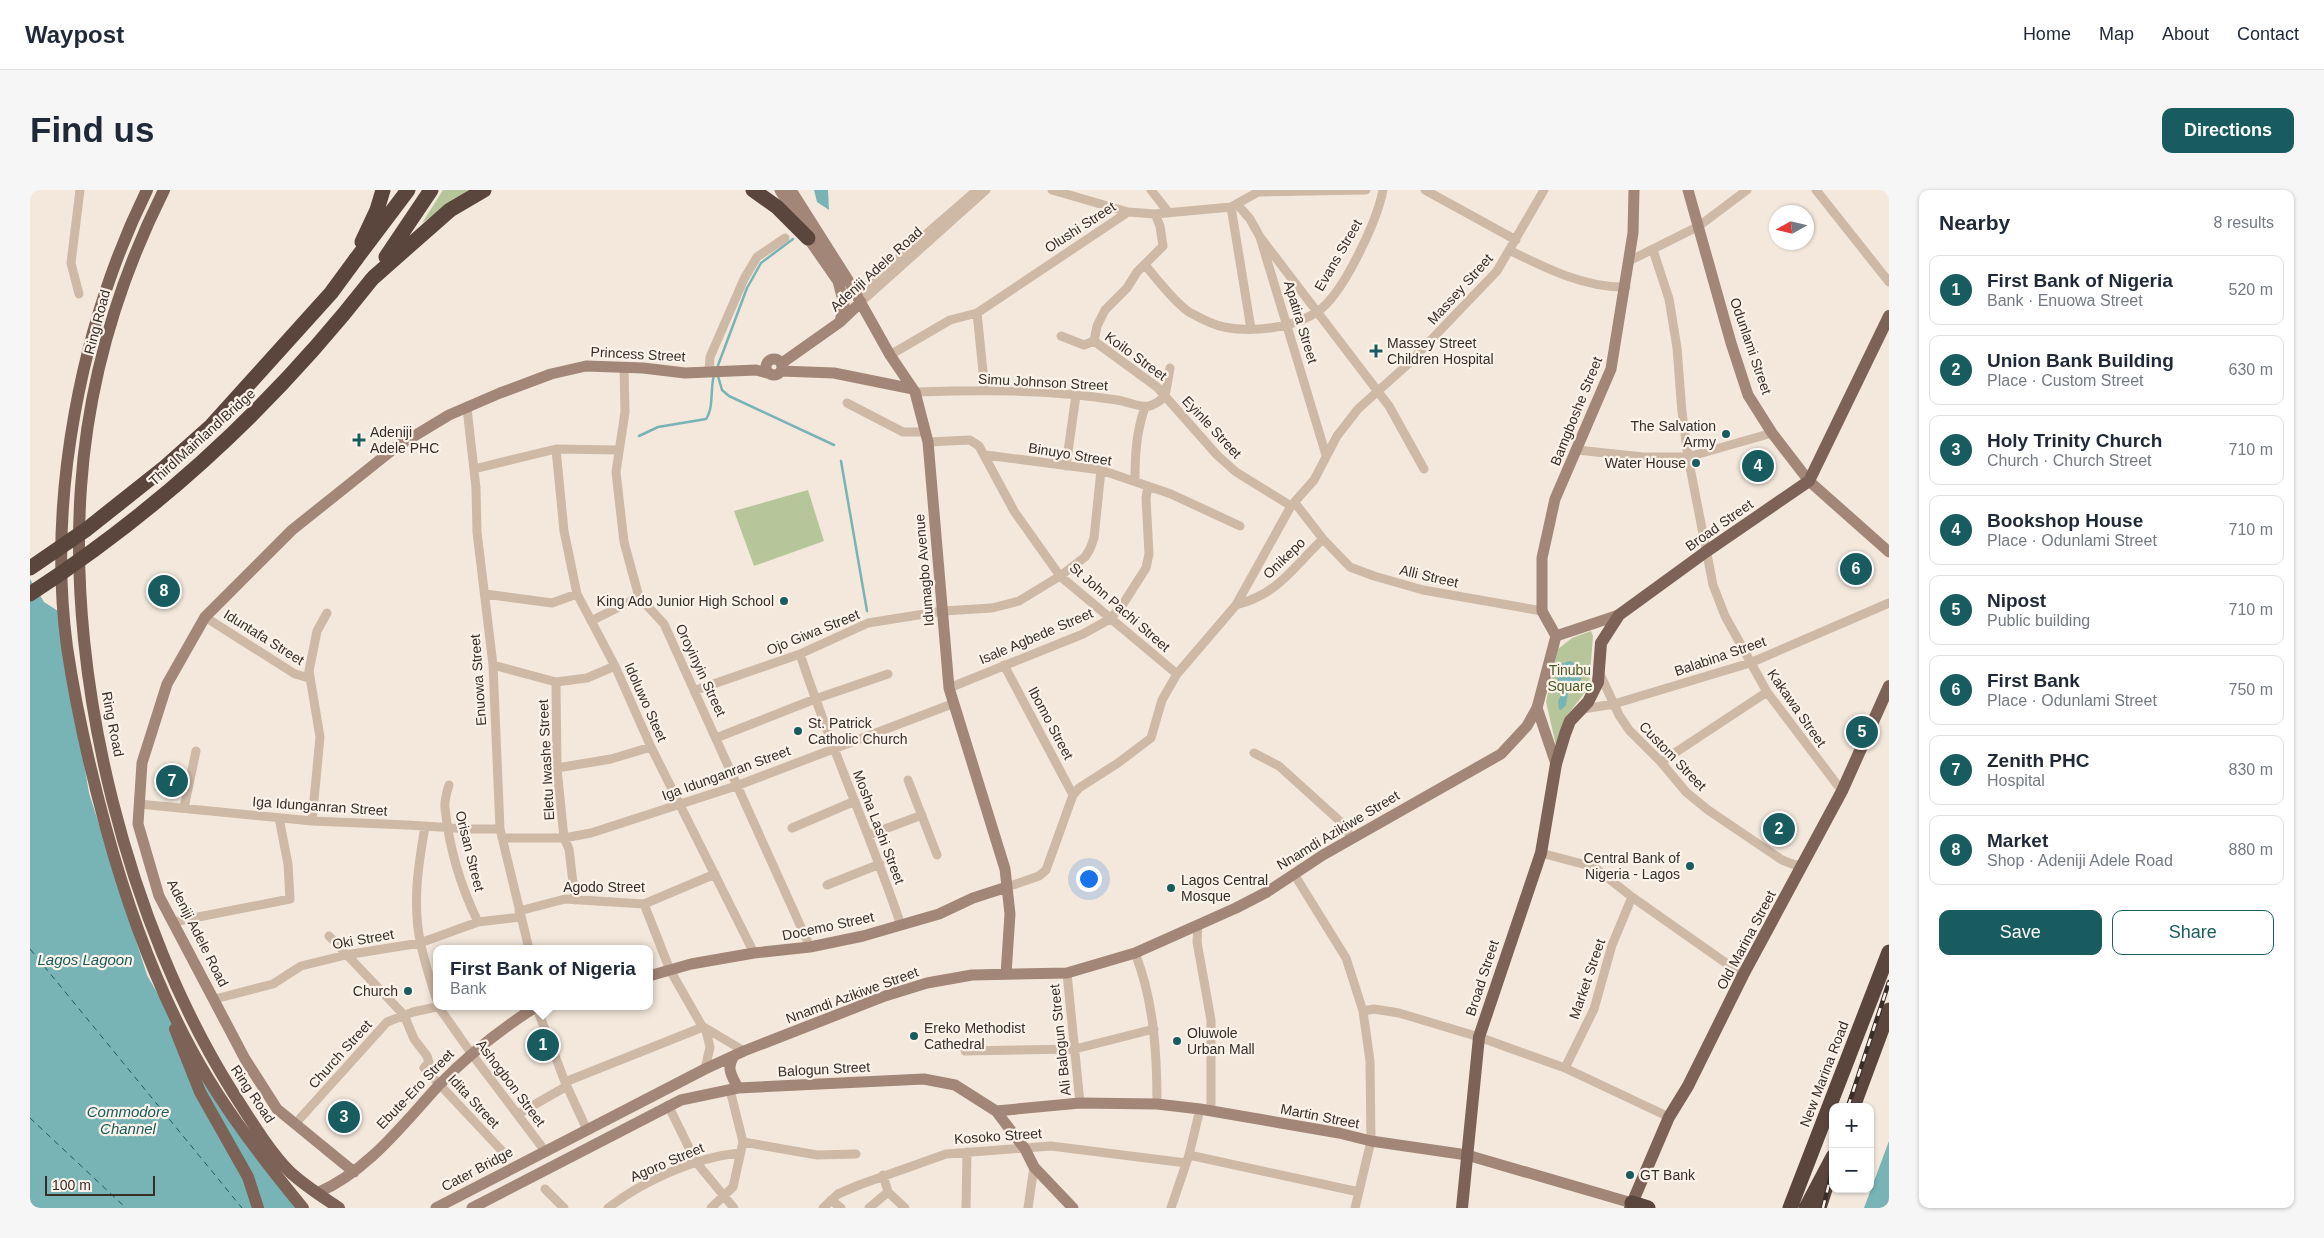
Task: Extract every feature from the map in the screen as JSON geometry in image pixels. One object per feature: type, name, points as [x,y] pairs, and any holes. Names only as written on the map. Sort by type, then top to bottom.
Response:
[{"type":"highway","points":[[356,259],[377,210],[383,190]]},
{"type":"highway","points":[[356,259],[408,190]]},
{"type":"highway","points":[[373,278],[431,190]]},
{"type":"highway","points":[[373,278],[450,210],[484,190]]},
{"type":"highway","points":[[754,190],[776,207],[808,238]]},
{"type":"highway","name":"Third Mainland Bridge","points":[[30,568],[117,505],[165,467],[210,426],[331,293],[356,259]]},
{"type":"highway","name":"Third Mainland Bridge","points":[[30,594],[128,525],[260,408],[334,328],[373,278]]},
{"type":"highway","name":"New Marina Road","points":[[1790,1208],[1889,952]]},
{"type":"highway","points":[[1854,1103],[1889,1010]]},
{"type":"highway","points":[[1806,1208],[1829,1165]]},
{"type":"highway","points":[[1819,1208],[1829,1177]]},
{"type":"highway","points":[[1631,1206],[1648,1208]]},
{"type":"main road","name":"Ring Road","points":[[147,190],[117,258],[100,306],[85,363],[73,423],[65,494],[62,556],[67,645],[94,782],[132,911],[163,994],[208,1079],[259,1154],[303,1208]]},
{"type":"main road","name":"Ring Road","points":[[164,190],[124,282],[91,403],[81,486],[79,586],[84,646],[98,731],[121,828],[149,918],[191,1019],[213,1059],[249,1116],[291,1172],[339,1208]]},
{"type":"main road","name":"Bamgboshe Street","points":[[1542,611],[1540,573],[1551,513],[1611,369],[1626,287],[1633,232],[1634,190]]},
{"type":"main road","name":"Odunlami Street","points":[[1688,190],[1731,343],[1748,395],[1772,433],[1809,482],[1889,552]]},
{"type":"main road","name":"Idumagbo Avenue","points":[[786,193],[808,238],[838,281],[842,290],[844,304],[840,322]]},
{"type":"main road","name":"Idumagbo Avenue","points":[[786,193],[859,299],[890,356],[914,390],[926,437],[952,704],[1005,869],[1010,914],[1006,974]]},
{"type":"main road","name":"Adeniji Adele Road","points":[[775,368],[840,322],[859,299]]},
{"type":"main road","points":[[1809,482],[1889,316]]},
{"type":"main road","name":"Princess Street","points":[[467,408],[551,374],[586,366],[624,367],[685,373],[775,368]]},
{"type":"main road","points":[[775,368],[834,373],[914,390]]},
{"type":"main road","name":"Adeniji Adele Road","points":[[354,1172],[277,1109],[245,1059],[159,896],[138,824],[142,763],[166,684],[205,617],[292,530],[396,447],[427,427],[467,408]]},
{"type":"main road","name":"Broad Street","points":[[1556,636],[1620,615],[1707,551],[1809,482]]},
{"type":"main road","points":[[1542,611],[1556,636]]},
{"type":"main road","name":"Broad Street","points":[[1462,1208],[1479,1036],[1540,853],[1556,764],[1570,721],[1583,709],[1593,694],[1598,682],[1601,643],[1620,615]]},
{"type":"main road","name":"Nnamdi Azikiwe Street","points":[[532,1157],[739,1053],[885,996],[927,983],[972,975],[1067,973],[1135,953],[1236,908],[1267,892],[1352,839],[1501,754],[1527,726],[1537,708],[1556,636]]},
{"type":"main road","name":"Old Marina Street","points":[[1631,1206],[1669,1117],[1688,1086],[1743,975],[1842,791],[1889,686]]},
{"type":"main road","name":"Broad Street","points":[[1537,708],[1556,764]]},
{"type":"main road","name":"Docemo Street","points":[[653,975],[754,953],[810,947],[901,925],[939,914],[974,898],[1007,887]]},
{"type":"main road","points":[[163,994],[183,1054],[200,1092],[248,1177],[258,1208]]},
{"type":"main road","name":"Ebute-Ero Street","points":[[317,1192],[354,1172],[406,1122],[471,1053],[486,1040],[530,1010]]},
{"type":"main road","points":[[734,1089],[729,1070],[730,1063],[739,1053]]},
{"type":"main road","name":"Balogun Street","points":[[472,1208],[668,1105],[734,1089],[924,1079],[955,1085],[996,1111],[1025,1149],[1034,1167],[1073,1208]]},
{"type":"main road","name":"Martin Street","points":[[996,1111],[1080,1104],[1157,1104],[1205,1110],[1339,1133],[1371,1141],[1467,1155],[1631,1206]]},
{"type":"main road","name":"Cater Bridge","points":[[436,1208],[532,1157]]},
{"type":"street","points":[[79,294],[71,264],[80,190]]},
{"type":"street","name":"Adeniji Adele Road","points":[[859,299],[976,190]]},
{"type":"street","name":"Adeniji Adele Road","points":[[859,299],[986,190]]},
{"type":"street","points":[[1052,190],[1128,212]]},
{"type":"street","points":[[1151,190],[1169,214]]},
{"type":"street","name":"Olushi Street","points":[[890,356],[950,320],[977,312],[1128,212],[1169,214],[1234,205],[1258,191],[1366,190]]},
{"type":"street","name":"Evans Street","points":[[1145,264],[1187,310],[1206,321],[1223,327],[1251,329],[1302,320],[1317,312],[1330,300],[1365,241],[1380,207],[1383,190]]},
{"type":"street","points":[[1425,190],[1516,240]]},
{"type":"street","name":"Massey Street","points":[[1073,795],[1079,788],[1118,763],[1151,738],[1162,700],[1177,674],[1236,605],[1293,505],[1314,480],[1337,436],[1358,409],[1407,366],[1497,271],[1544,190]]},
{"type":"street","points":[[1629,261],[1699,226],[1747,190]]},
{"type":"street","points":[[1816,190],[1889,282]]},
{"type":"street","points":[[1234,205],[1251,329]]},
{"type":"street","name":"Apatira Street","points":[[1234,205],[1250,219],[1260,237],[1326,455]]},
{"type":"street","points":[[1094,341],[1097,326],[1106,310],[1127,288],[1137,272],[1163,246],[1160,226],[1155,214]]},
{"type":"street","points":[[1260,237],[1399,422],[1424,469]]},
{"type":"street","points":[[709,371],[710,357],[744,279],[757,257],[785,238]]},
{"type":"street","points":[[1509,250],[1548,269],[1608,287],[1626,287]]},
{"type":"street","name":"Kakawa Street","points":[[1653,250],[1669,300],[1677,348],[1688,458],[1714,585],[1725,616],[1768,692],[1842,791]]},
{"type":"street","points":[[977,312],[985,391]]},
{"type":"street","name":"Koilo Street","points":[[1061,336],[1084,345],[1094,341],[1157,387],[1165,396]]},
{"type":"street","name":"Oroyinyin Street","points":[[624,367],[625,412],[616,472],[624,542],[639,597],[664,624],[696,690],[736,786],[810,947]]},
{"type":"street","points":[[1135,481],[1135,446],[1138,428],[1145,407],[1157,404],[1165,396],[1170,368]]},
{"type":"street","name":"Simu Johnson Street","points":[[914,390],[1076,395],[1130,402],[1145,407]]},
{"type":"street","points":[[1066,466],[1076,395]]},
{"type":"street","name":"Eyinle Street","points":[[1165,396],[1217,455],[1236,472],[1293,505]]},
{"type":"street","points":[[847,403],[874,415],[903,432],[926,437],[970,440],[979,446],[986,455]]},
{"type":"street","name":"Enuowa Street","points":[[467,408],[474,469],[477,532],[493,665],[500,828],[528,945]]},
{"type":"street","points":[[1578,450],[1643,457],[1688,458],[1772,433]]},
{"type":"street","points":[[474,469],[556,449],[619,450]]},
{"type":"street","name":"Idoluwo Steet","points":[[556,449],[564,531],[577,594],[615,666],[651,748],[754,953]]},
{"type":"street","name":"Binuyo Street","points":[[986,455],[1101,470],[1148,486],[1240,526]]},
{"type":"street","name":"St John Pachi Street","points":[[986,455],[994,476],[1014,511],[1060,576],[1177,674]]},
{"type":"street","name":"Ojo Giwa Street","points":[[696,690],[800,654],[868,623],[943,611],[992,608],[1019,601],[1060,576],[1085,557],[1094,538],[1101,470]]},
{"type":"street","name":"Isale Agbede Street","points":[[949,688],[1083,634],[1110,619],[1123,604],[1146,568],[1149,554],[1146,498],[1148,486]]},
{"type":"street","name":"Alli Street","points":[[1293,505],[1350,567],[1374,576],[1449,595],[1542,611]]},
{"type":"street","name":"Onikepo","points":[[1236,605],[1252,601],[1272,590],[1323,539]]},
{"type":"street","points":[[485,594],[552,603],[577,594]]},
{"type":"street","points":[[591,621],[639,597]]},
{"type":"street","name":"Balabina Street","points":[[1583,709],[1614,704],[1750,663],[1889,602]]},
{"type":"street","points":[[312,821],[320,737],[309,678],[310,664],[317,631],[327,613]]},
{"type":"street","name":"Iduntafa Street","points":[[205,617],[295,674],[309,678]]},
{"type":"street","name":"Mosha Lashi Street","points":[[800,654],[815,699],[869,835],[901,925]]},
{"type":"street","points":[[493,665],[556,682],[587,678],[615,666]]},
{"type":"street","name":"Ibomo Street","points":[[1004,665],[1073,795]]},
{"type":"street","name":"Custom Street","points":[[1599,672],[1629,730],[1661,762],[1686,792],[1708,810],[1782,860],[1795,866],[1803,864]]},
{"type":"street","points":[[716,738],[815,699],[888,674]]},
{"type":"street","name":"Eletu Iwashe Street","points":[[556,682],[557,768],[564,838],[569,849],[575,900]]},
{"type":"street","points":[[1661,762],[1768,692]]},
{"type":"street","name":"Iga Idunganran Street","points":[[502,838],[564,838],[591,833],[680,806],[736,786],[952,704]]},
{"type":"street","points":[[557,768],[611,759],[651,748]]},
{"type":"street","points":[[184,808],[196,751]]},
{"type":"street","points":[[1254,753],[1279,766],[1342,823],[1352,839]]},
{"type":"street","points":[[908,780],[937,855]]},
{"type":"street","name":"Orisan Street","points":[[449,785],[444,807],[456,866],[478,922]]},
{"type":"street","points":[[1007,887],[1039,876],[1046,870],[1073,795]]},
{"type":"street","points":[[792,828],[855,801]]},
{"type":"street","name":"Iga Idunganran Street","points":[[139,804],[312,821],[449,828],[500,828]]},
{"type":"street","points":[[869,835],[922,816]]},
{"type":"street","points":[[173,922],[290,899],[288,864],[279,818]]},
{"type":"street","name":"Ashogbon Street","points":[[425,827],[417,873],[420,944],[433,986]]},
{"type":"street","points":[[1540,853],[1594,867],[1632,897],[1743,975]]},
{"type":"street","points":[[826,885],[880,864]]},
{"type":"street","name":"Agodo Street","points":[[520,914],[565,899],[644,904],[715,874]]},
{"type":"street","points":[[1294,874],[1346,958],[1363,1011],[1370,1061],[1371,1141],[1355,1208]]},
{"type":"street","name":"Market Street","points":[[1565,1068],[1594,1009],[1612,945],[1632,897]]},
{"type":"street","points":[[644,904],[670,970],[705,1029],[710,1047],[705,1069]]},
{"type":"street","name":"Oki Street","points":[[214,999],[265,987],[301,966],[346,955],[420,944],[478,922],[520,914]]},
{"type":"street","points":[[1170,1208],[1205,1110],[1211,1020],[1197,942],[1198,925]]},
{"type":"street","points":[[330,936],[404,1015]]},
{"type":"street","points":[[1135,953],[1142,971],[1154,1029],[1157,1104]]},
{"type":"street","name":"Ali Balogun Street","points":[[1067,973],[1080,1104]]},
{"type":"street","name":"Church Street","points":[[295,1124],[387,1022],[433,1007]]},
{"type":"street","points":[[1363,1011],[1374,1009],[1399,1013],[1479,1036],[1565,1068],[1669,1117]]},
{"type":"street","name":"Ashogbon Street","points":[[442,1010],[471,1053],[545,1151]]},
{"type":"street","points":[[538,1010],[566,1084],[587,1130]]},
{"type":"street","name":"Idita Street","points":[[404,1015],[414,1039],[427,1056],[428,1062],[424,1068],[504,1153]]},
{"type":"street","points":[[705,1029],[739,1053]]},
{"type":"street","points":[[518,1114],[566,1084],[705,1029]]},
{"type":"street","points":[[965,1051],[1075,1049],[1154,1029]]},
{"type":"street","points":[[711,1208],[733,1187],[743,1142],[734,1089]]},
{"type":"street","points":[[668,1105],[696,1162],[734,1208]]},
{"type":"street","points":[[743,1142],[817,1155],[856,1154]]},
{"type":"street","name":"Kosoko Street","points":[[823,1208],[838,1194],[884,1175],[946,1154],[1051,1146],[1188,1159],[1359,1192]]},
{"type":"street","points":[[966,1208],[967,1152]]},
{"type":"street","name":"Agoro Street","points":[[608,1208],[629,1193],[696,1162],[725,1154],[740,1153]]},
{"type":"street","points":[[1030,1207],[1034,1167]]},
{"type":"street","points":[[884,1175],[888,1192],[905,1208]]},
{"type":"street","points":[[545,1189],[564,1208]]},
{"type":"street","points":[[869,1208],[888,1192]]},
{"type":"street","points":[[831,1200],[841,1208]]},
{"type":"green space","points":[[443,190],[472,190],[422,223]]},
{"type":"green space","points":[[808,490],[824,541],[754,566],[734,511]]},
{"type":"green space","name":"Tinubu Square","points":[[1591,631],[1593,636],[1589,687],[1566,717],[1556,745],[1546,702],[1558,649],[1572,638]]},
{"type":"water","points":[[814,190],[828,190],[829,210],[817,202]]},
{"type":"water","points":[[30,579],[44,602],[58,611],[89,793],[147,975],[206,1079],[299,1208],[30,1208]]},
{"type":"water","points":[[1570,661],[1579,667],[1582,675],[1579,683],[1569,688],[1566,705],[1561,710],[1559,709],[1558,702],[1564,687],[1559,683],[1555,672],[1561,664]]},
{"type":"water","points":[[1889,1141],[1889,1208],[1864,1208],[1870,1193],[1874,1193],[1874,1181]]},
{"type":"waterway","points":[[717,368],[747,288],[761,263],[793,239]]},
{"type":"waterway","points":[[639,436],[658,427],[706,419],[711,404],[714,375]]},
{"type":"waterway","points":[[718,376],[722,390],[729,396],[834,445]]},
{"type":"waterway","points":[[841,461],[867,611]]},
{"type":"ferry route","points":[[30,949],[242,1208]]},
{"type":"ferry route","points":[[30,1118],[126,1208]]},
{"type":"railway","points":[[1849,1103],[1889,982]]},
{"type":"railway","points":[[1823,1208],[1829,1183]]},
{"type":"place","name":"Massey Street Children Hospital","points":[[1376,351]]},
{"type":"place","name":"The Salvation Army","points":[[1726,434]]},
{"type":"place","name":"Adeniji Adele PHC","points":[[359,440]]},
{"type":"place","name":"Water House","points":[[1696,463]]},
{"type":"place","name":"Bookshop House","points":[[1758,466]]},
{"type":"place","name":"First Bank","points":[[1856,569]]},
{"type":"place","name":"Market","points":[[164,591]]},
{"type":"place","name":"King Ado Junior High School","points":[[784,601]]},
{"type":"place","name":"St. Patrick Catholic Church","points":[[798,731]]},
{"type":"place","name":"Nipost","points":[[1862,732]]},
{"type":"place","name":"Zenith PHC","points":[[172,781]]},
{"type":"place","name":"Union Bank Building","points":[[1779,829]]},
{"type":"place","name":"Central Bank of Nigeria - Lagos","points":[[1690,866]]},
{"type":"place","name":"Lagos Central Mosque","points":[[1171,888]]},
{"type":"place","name":"Church","points":[[408,991]]},
{"type":"place","name":"Ereko Methodist Cathedral","points":[[914,1036]]},
{"type":"place","name":"Oluwole Urban Mall","points":[[1177,1041]]},
{"type":"place","name":"First Bank of Nigeria","points":[[543,1045]]},
{"type":"place","name":"Holy Trinity Church","points":[[344,1117]]},
{"type":"place","name":"GT Bank","points":[[1630,1175]]},
{"type":"water label","name":"Lagos Lagoon","points":[[85,960]]},
{"type":"water label","name":"Commodore Channel","points":[[128,1120]]}]
